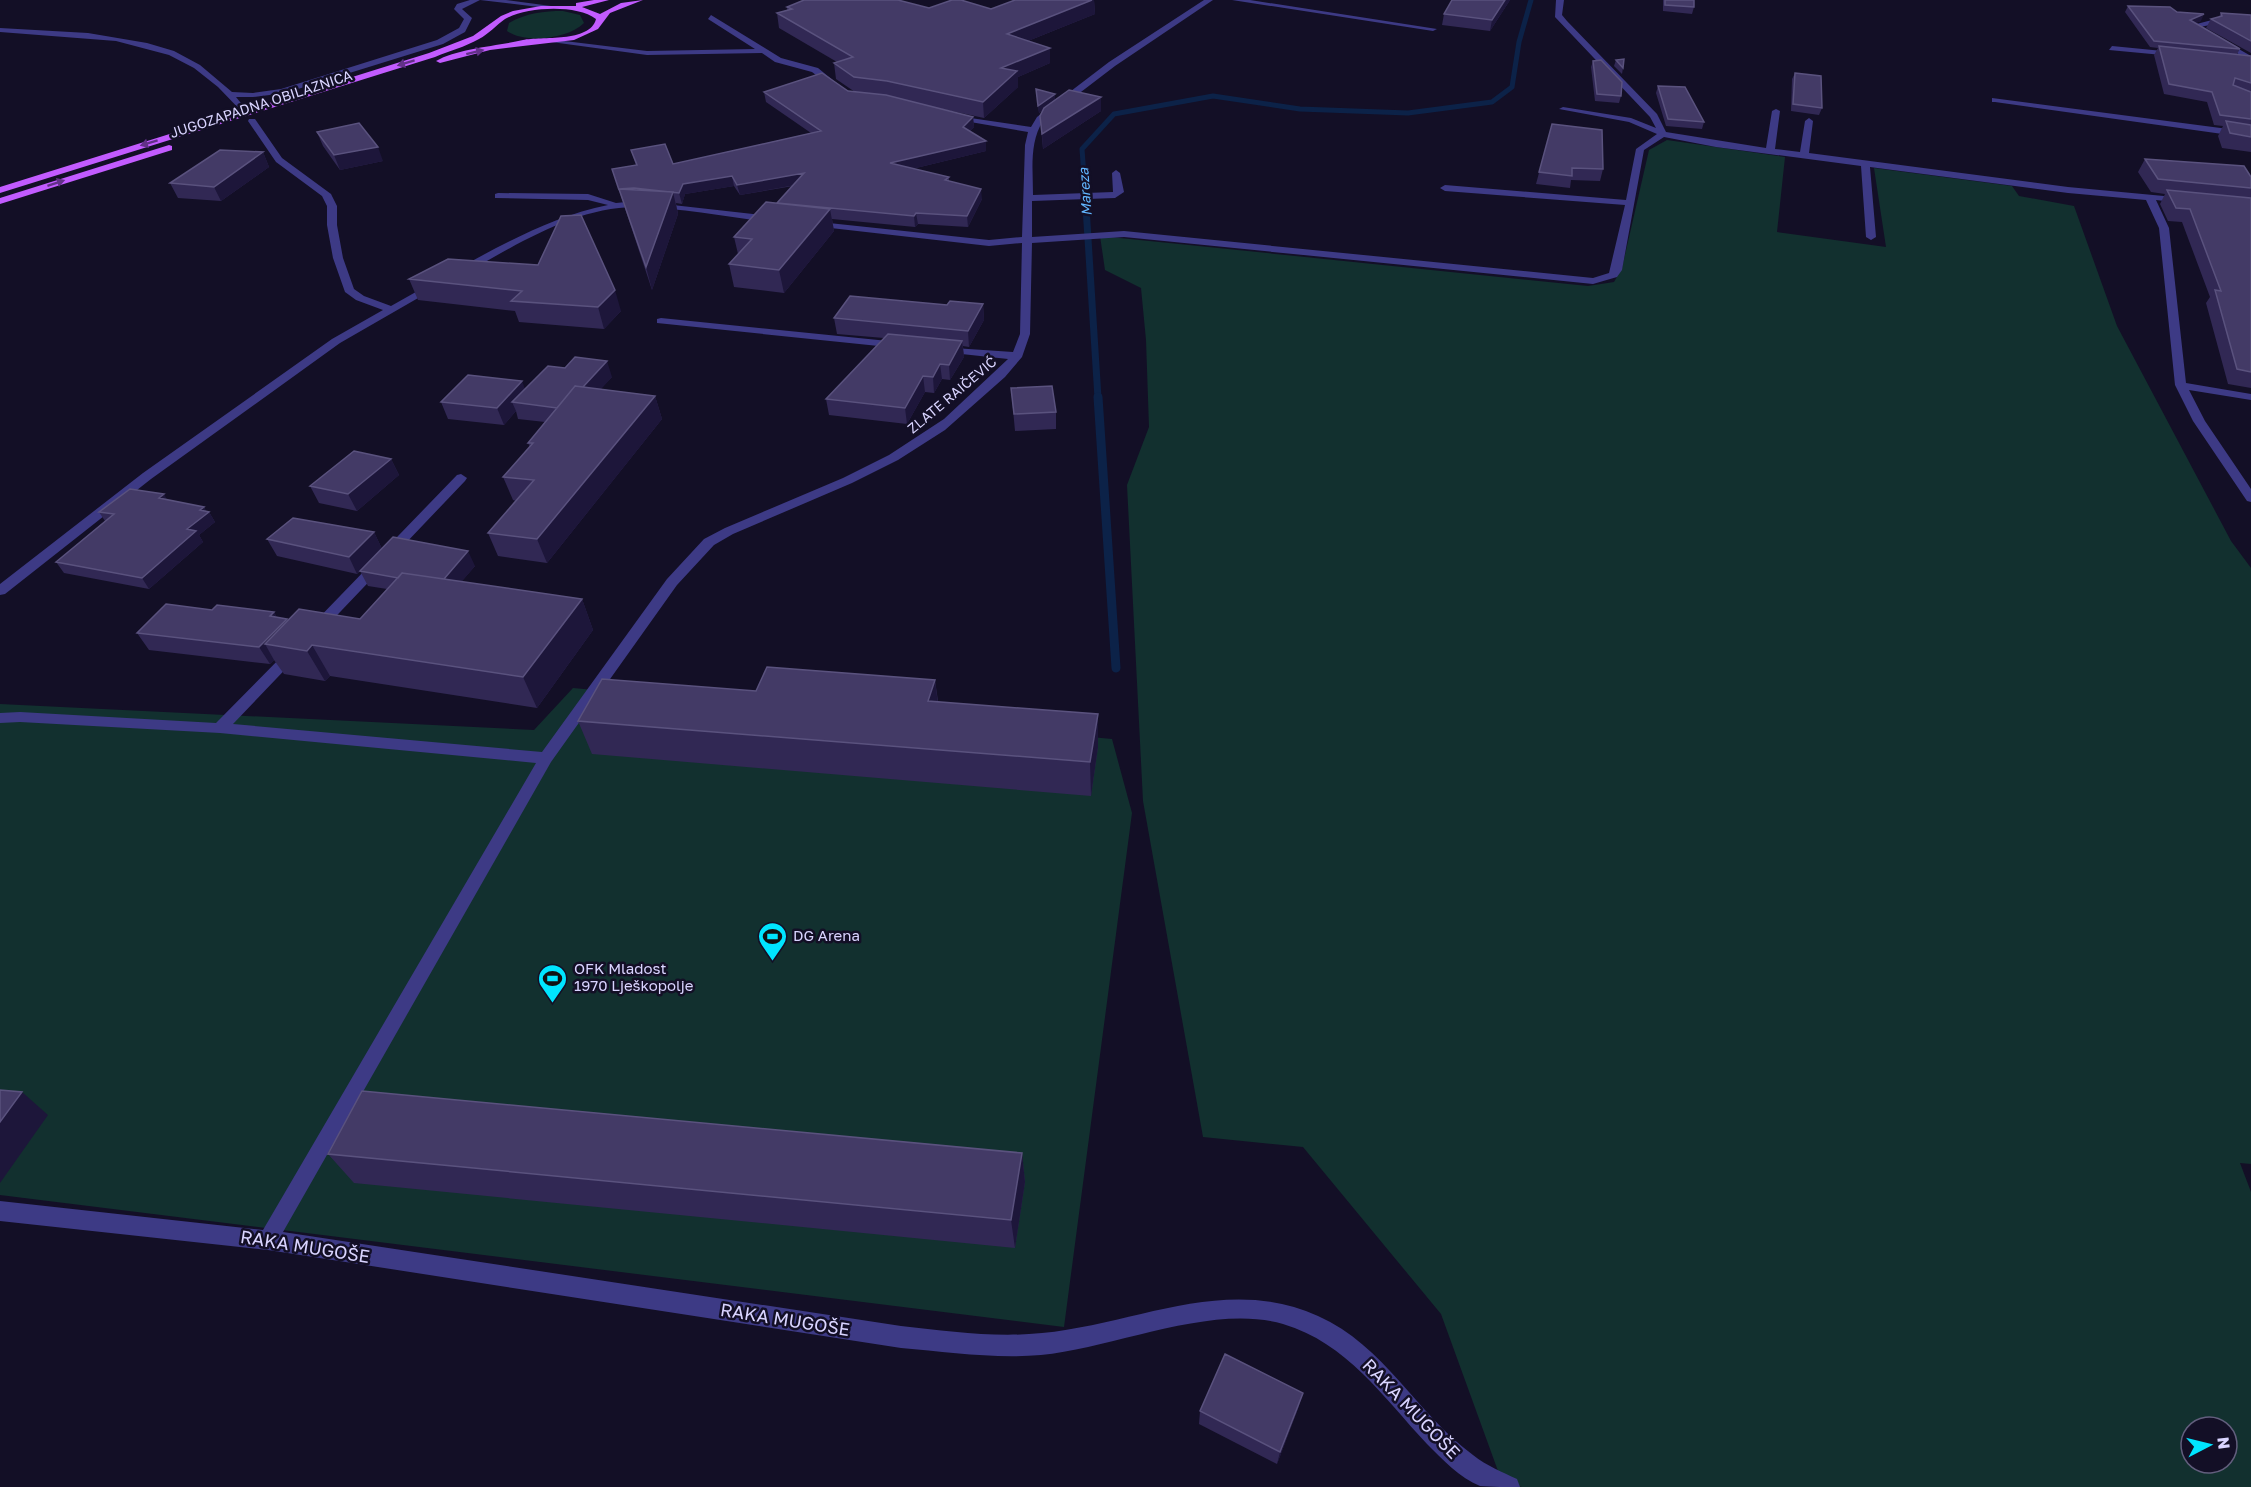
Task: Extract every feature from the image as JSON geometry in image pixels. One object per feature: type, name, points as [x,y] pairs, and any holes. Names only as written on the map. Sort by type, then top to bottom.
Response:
[{"type":"main road","points":[[497,21],[518,11],[605,0]]},
{"type":"main road","points":[[502,39],[548,42],[576,36],[595,27],[600,18],[615,8],[639,0]]},
{"type":"main road","points":[[566,6],[590,10],[600,18]]},
{"type":"main road","name":"JUGOZAPADNA OBILAZNICA","points":[[0,190],[432,55],[492,32],[497,21]]},
{"type":"main road","name":"JUGOZAPADNA OBILAZNICA","points":[[0,201],[447,59],[490,48],[533,42]]},
{"type":"street","points":[[229,94],[253,95],[282,91],[440,42],[462,30],[468,22],[468,18],[458,9],[460,6],[479,0],[547,6]]},
{"type":"street","points":[[479,0],[492,11],[497,21]]},
{"type":"street","points":[[942,114],[1033,130],[1040,119],[1112,64],[1209,0]]},
{"type":"street","points":[[1236,0],[1433,29]]},
{"type":"street","points":[[1560,0],[1558,15],[1564,23],[1654,116],[1663,134]]},
{"type":"street","points":[[711,17],[789,64],[815,70],[842,91]]},
{"type":"street","points":[[2212,22],[2193,26],[2251,61]]},
{"type":"street","points":[[595,27],[602,37],[631,51]]},
{"type":"street","points":[[0,30],[82,34],[141,42],[195,66],[222,86],[245,113]]},
{"type":"street","points":[[548,42],[631,51],[764,51]]},
{"type":"street","points":[[2112,48],[2184,56]]},
{"type":"street","points":[[2240,61],[2251,61]]},
{"type":"street","points":[[1995,100],[2251,135]]},
{"type":"street","points":[[1563,109],[1631,120],[1663,134],[1770,151],[2150,198],[2194,201]]},
{"type":"street","points":[[1770,151],[1776,111]]},
{"type":"street","points":[[252,121],[279,160],[326,194],[332,206],[332,225],[338,258],[349,290],[360,298],[389,309]]},
{"type":"street","points":[[1804,155],[1809,121]]},
{"type":"street","name":"ZLATE RAIČEVIĆ","points":[[268,1240],[546,758],[672,582],[709,542],[729,531],[883,464],[915,446],[940,428],[1017,357],[1025,334],[1029,145],[1033,130]]},
{"type":"street","points":[[801,222],[989,243],[1103,234],[1593,281],[1613,275],[1617,270],[1640,149],[1663,134]]},
{"type":"street","points":[[1865,163],[1871,237]]},
{"type":"street","points":[[1028,198],[1118,194],[1116,173]]},
{"type":"street","points":[[1445,188],[1630,203]]},
{"type":"street","points":[[498,196],[588,197],[614,205]]},
{"type":"street","points":[[2150,198],[2164,228],[2181,386],[2199,421],[2251,498]]},
{"type":"street","points":[[0,591],[147,476],[336,341],[389,309],[549,224],[573,214],[614,205],[637,204],[778,219]]},
{"type":"street","points":[[661,321],[910,346]]},
{"type":"street","points":[[934,349],[1017,357]]},
{"type":"street","points":[[2181,386],[2251,397]]},
{"type":"street","points":[[220,728],[461,478]]},
{"type":"street","points":[[0,718],[20,717],[220,728],[546,758]]},
{"type":"street","name":"RAKA MUGOŠE","points":[[0,1211],[268,1240],[901,1337],[997,1346],[1043,1344],[1233,1307],[1278,1312],[1312,1324],[1361,1357],[1458,1460],[1494,1482],[1509,1487]]},
{"type":"green space","points":[[563,11],[580,15],[584,23],[568,33],[547,38],[525,37],[507,31],[509,23],[522,17],[542,12]]},
{"type":"green space","points":[[1667,140],[1785,157],[1777,232],[1886,247],[1874,168],[2012,186],[2019,196],[2074,206],[2117,326],[2231,541],[2251,568],[2251,1164],[2240,1163],[2251,1192],[2251,1487],[1522,1487],[1502,1482],[1441,1314],[1303,1147],[1203,1137],[1143,801],[1127,485],[1149,427],[1146,340],[1141,288],[1105,270],[1100,236],[1588,286],[1614,282],[1622,268],[1649,150]]},
{"type":"green space","name":"OFK Mladost 1970 Lješkopolje","points":[[573,688],[1112,739],[1132,813],[1064,1327],[0,1195],[0,704],[534,730]]},
{"type":"building","points":[[804,0],[898,0],[929,8],[952,0],[961,0],[991,9],[1015,0],[1092,0],[1007,34],[1050,48],[1001,68],[1017,71],[983,102],[887,81],[854,77],[834,63],[853,57],[777,13],[792,9],[787,7]]},
{"type":"building","points":[[1452,0],[1505,0],[1492,20],[1444,14]]},
{"type":"building","points":[[1665,0],[1694,0],[1694,7],[1665,5]]},
{"type":"building","points":[[2128,6],[2170,7],[2177,12],[2204,14],[2190,20],[2240,49],[2154,41]]},
{"type":"building","points":[[2221,13],[2251,15],[2251,41],[2211,19],[2222,16]]},
{"type":"building","points":[[2159,46],[2251,56],[2251,83],[2235,78],[2233,85],[2251,92],[2251,119],[2220,115],[2212,92],[2169,84]]},
{"type":"building","points":[[1624,59],[1623,68],[1616,60]]},
{"type":"building","points":[[1601,60],[1622,82],[1621,96],[1597,94],[1593,61]]},
{"type":"building","points":[[822,73],[848,91],[886,95],[973,117],[963,127],[986,141],[890,163],[949,177],[945,180],[981,189],[967,216],[916,213],[914,216],[777,203],[804,173],[737,185],[732,176],[683,184],[679,193],[634,188],[619,190],[612,169],[637,165],[631,150],[665,144],[673,164],[821,131],[764,92]]},
{"type":"building","points":[[1795,73],[1821,76],[1822,108],[1793,104]]},
{"type":"building","points":[[1658,86],[1685,87],[1704,122],[1668,119]]},
{"type":"building","points":[[1036,89],[1055,94],[1038,106]]},
{"type":"building","points":[[1069,90],[1101,97],[1042,134],[1040,116],[1044,108]]},
{"type":"building","points":[[2226,121],[2251,125],[2251,137],[2230,133]]},
{"type":"building","points":[[359,123],[378,147],[334,155],[317,132]]},
{"type":"building","points":[[1552,124],[1602,130],[1603,169],[1572,168],[1572,176],[1539,172]]},
{"type":"building","points":[[220,150],[263,152],[214,187],[170,183]]},
{"type":"building","points":[[2145,159],[2244,166],[2251,177],[2251,188],[2158,179]]},
{"type":"building","points":[[619,189],[673,192],[646,267]]},
{"type":"building","points":[[2167,190],[2251,198],[2251,372],[2237,369],[2215,290],[2221,291],[2190,209],[2176,208]]},
{"type":"building","points":[[766,202],[830,209],[779,270],[729,264],[752,239],[734,237]]},
{"type":"building","points":[[581,215],[615,290],[598,307],[511,301],[522,291],[409,279],[448,259],[538,265],[561,216]]},
{"type":"building","points":[[850,296],[947,305],[950,301],[983,304],[968,331],[834,318]]},
{"type":"building","points":[[888,334],[962,341],[949,365],[940,364],[933,377],[923,376],[905,408],[826,399]]},
{"type":"building","points":[[575,357],[607,361],[583,387],[575,386],[557,408],[512,402],[548,366],[565,368]]},
{"type":"building","points":[[468,375],[522,381],[497,408],[441,402]]},
{"type":"building","points":[[575,386],[655,396],[537,539],[488,533],[534,480],[503,477],[533,443],[528,443]]},
{"type":"building","points":[[1052,386],[1056,412],[1014,414],[1011,388]]},
{"type":"building","points":[[354,451],[391,459],[348,494],[310,486]]},
{"type":"building","points":[[130,489],[164,494],[159,498],[204,507],[200,510],[209,512],[187,529],[196,531],[142,578],[56,562],[114,514],[99,512]]},
{"type":"building","points":[[293,518],[374,532],[349,557],[267,539]]},
{"type":"building","points":[[393,537],[468,551],[444,579],[402,573],[398,578],[360,571]]},
{"type":"building","points":[[402,573],[582,599],[523,677],[312,645],[307,651],[265,644],[299,609],[360,619]]},
{"type":"building","points":[[166,604],[212,610],[217,605],[274,612],[270,616],[287,619],[259,647],[137,633]]},
{"type":"building","points":[[767,667],[935,680],[928,701],[1098,714],[1090,762],[578,721],[602,679],[756,691]]},
{"type":"building","points":[[0,1090],[22,1092],[0,1122]]},
{"type":"building","points":[[362,1091],[1022,1153],[1011,1220],[328,1154]]},
{"type":"building","points":[[1225,1354],[1303,1393],[1280,1452],[1200,1411]]},
{"type":"waterway","name":"Mareza","points":[[1084,176],[1082,149],[1114,114],[1213,96],[1300,109],[1408,113],[1492,102],[1512,87],[1519,42],[1531,0]]},
{"type":"waterway","name":"Mareza","points":[[1084,175],[1098,398]]},
{"type":"waterway","name":"Mareza","points":[[1098,397],[1116,668]]},
{"type":"place","name":"DG Arena","points":[[772,962]]},
{"type":"place","name":"OFK Mladost 1970 Lješkopolje","points":[[553,1004]]}]
